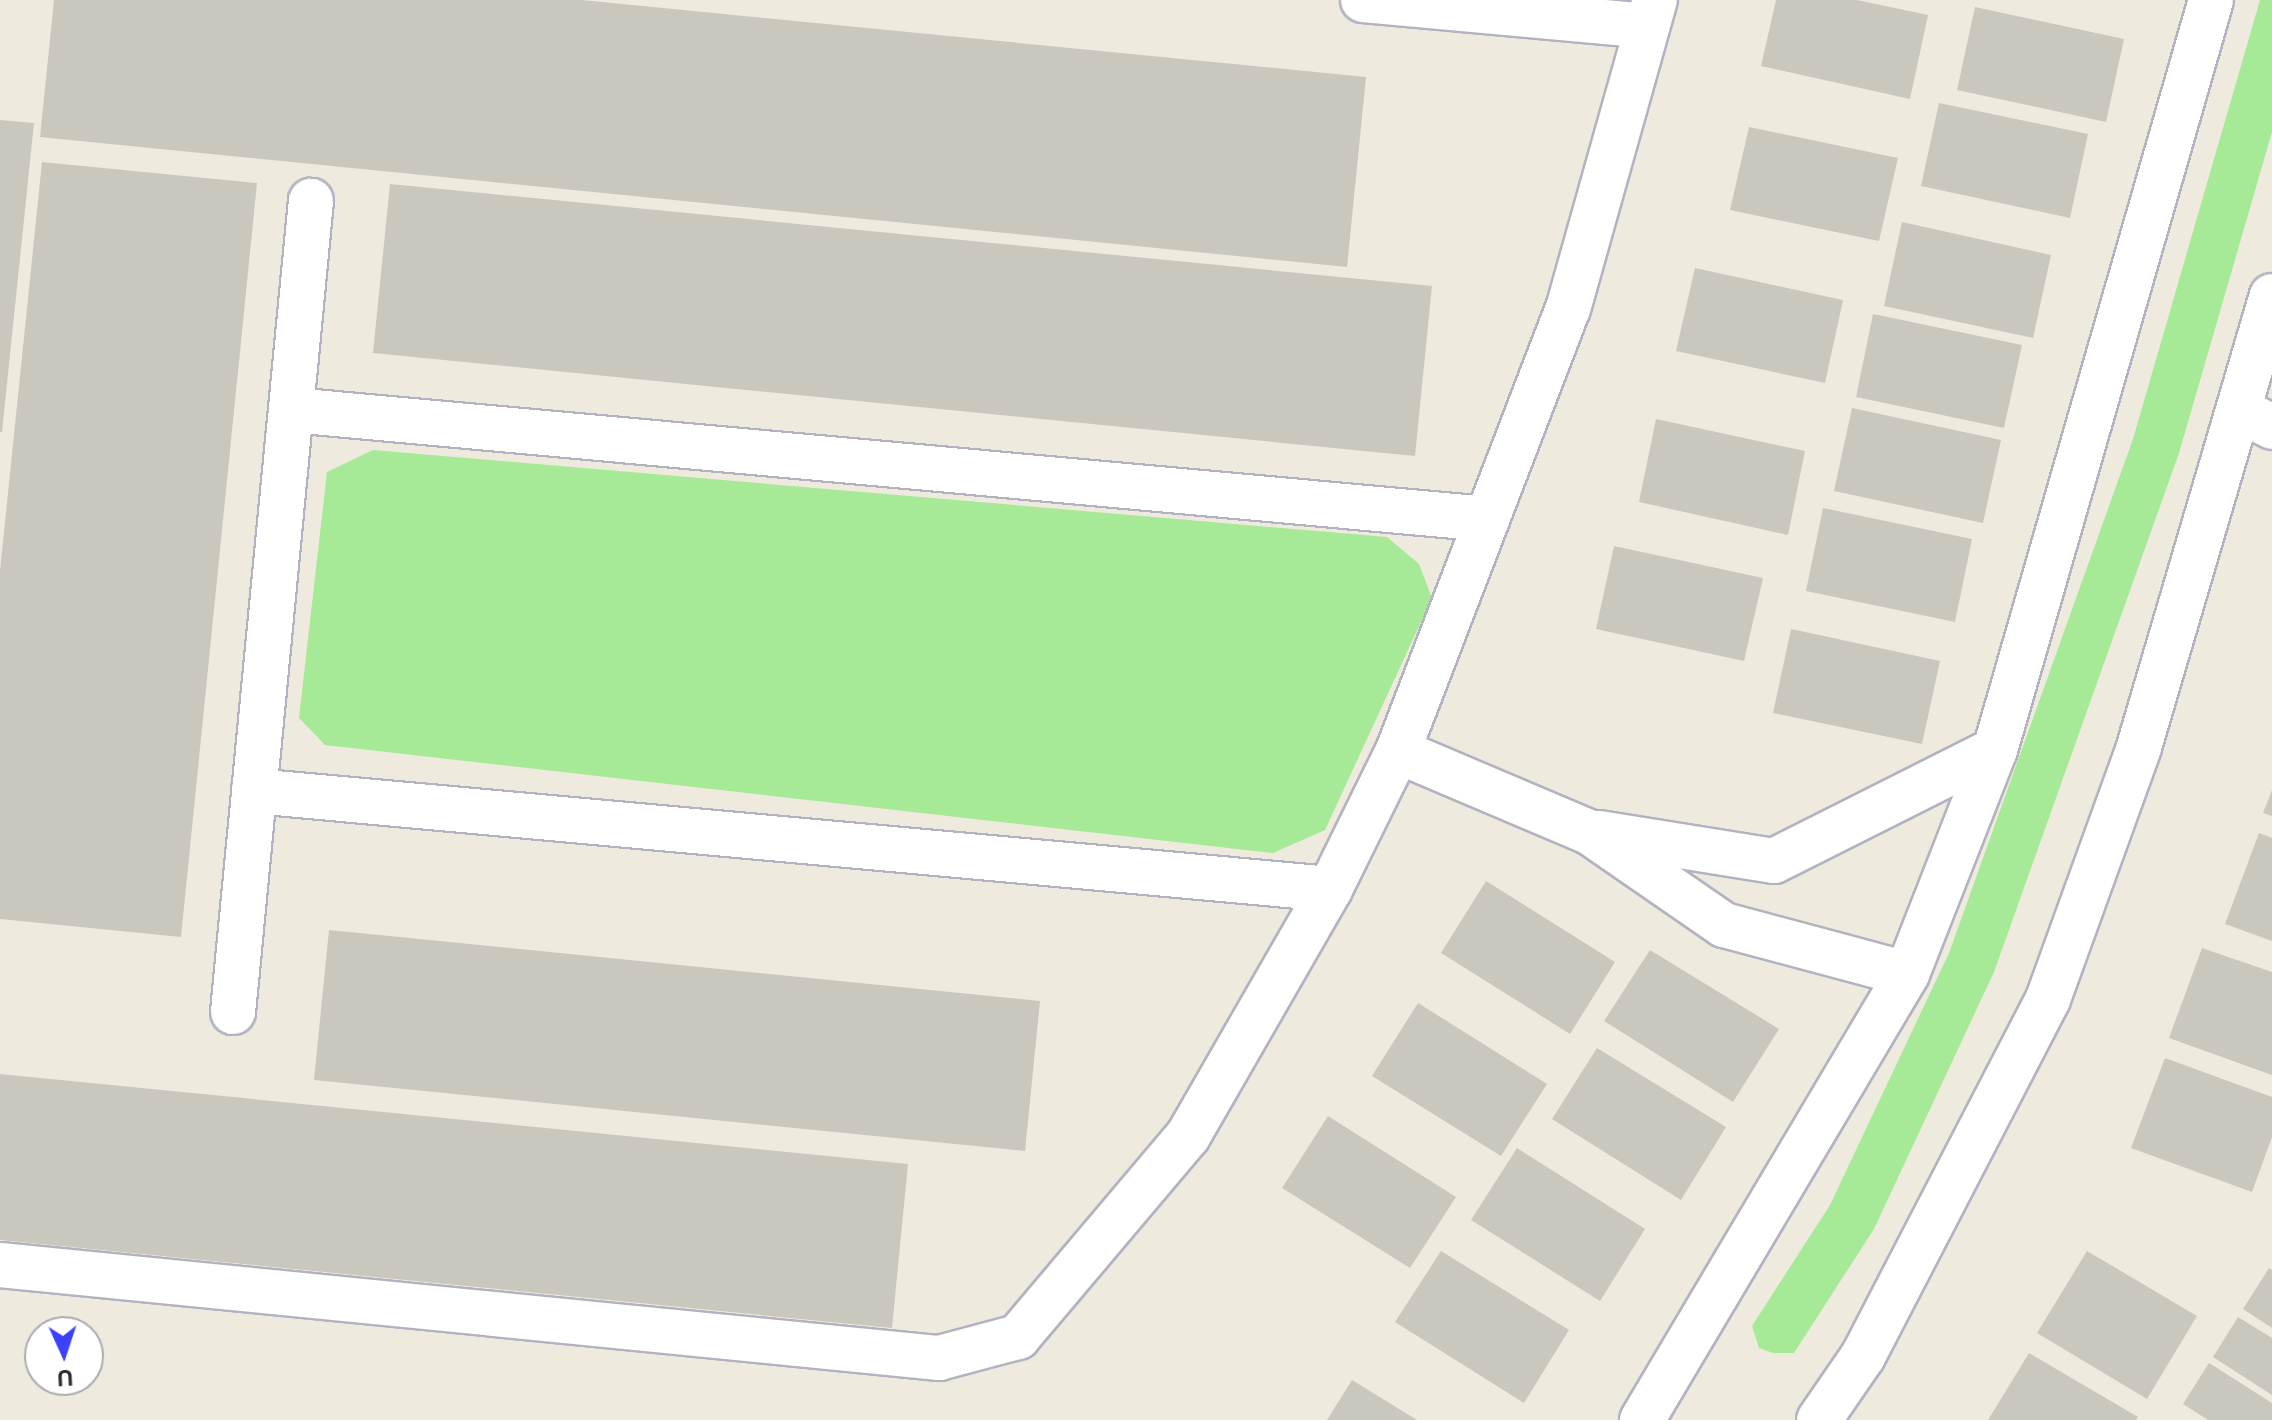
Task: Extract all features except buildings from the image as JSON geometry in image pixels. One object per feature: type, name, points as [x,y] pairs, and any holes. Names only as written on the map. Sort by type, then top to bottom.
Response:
[{"type":"street","points":[[0,1265],[939,1358],[980,1351],[1018,1337],[1188,1136],[1330,889],[1398,751],[1568,309],[1651,13],[1363,0]]},
{"type":"street","points":[[1642,1420],[1907,974],[1995,750],[2211,0]]},
{"type":"street","points":[[233,1012],[311,201]]},
{"type":"street","points":[[1819,1420],[1863,1356],[2048,999],[2257,419],[2269,318]]},
{"type":"street","points":[[292,410],[1487,519]]},
{"type":"street","points":[[1589,832],[1774,861],[1995,750]]},
{"type":"street","points":[[1398,751],[1589,832],[1724,925],[1907,974]]},
{"type":"street","points":[[254,791],[1330,889]]},
{"type":"green space","points":[[2260,0],[2272,0],[2272,132],[2179,453],[1994,972],[1874,1229],[1794,1353],[1773,1353],[1759,1348],[1752,1326],[1830,1205],[1949,953],[2133,439]]},
{"type":"green space","points":[[373,450],[1387,537],[1419,564],[1432,598],[1325,830],[1273,853],[325,745],[299,718],[327,472]]}]
